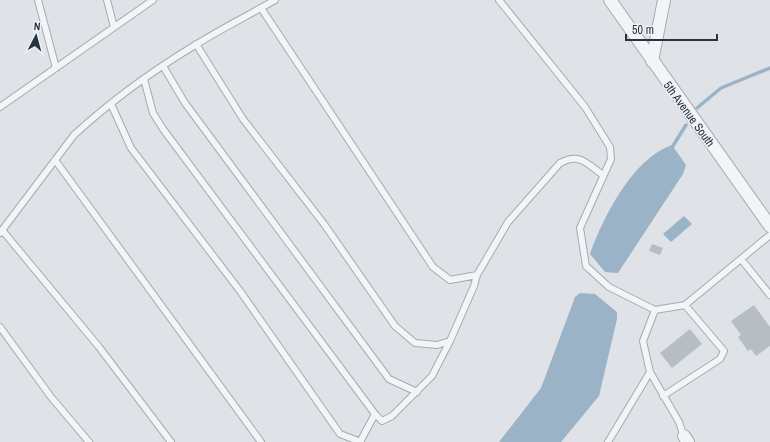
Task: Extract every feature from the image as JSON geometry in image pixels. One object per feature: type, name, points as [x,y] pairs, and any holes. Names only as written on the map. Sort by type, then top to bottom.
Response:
[{"type":"street","name":"5th Avenue South","points":[[610,0],[770,226]]},
{"type":"street","points":[[652,61],[664,0]]},
{"type":"lane","points":[[38,0],[56,68]]},
{"type":"lane","points":[[107,0],[114,27]]},
{"type":"lane","points":[[0,108],[153,0]]},
{"type":"lane","points":[[171,442],[99,347],[1,232],[74,135],[111,104],[163,66],[196,44],[275,0]]},
{"type":"lane","points":[[499,0],[585,107],[610,147],[611,159],[580,228],[586,266],[609,287],[655,310],[685,304],[770,235]]},
{"type":"lane","points":[[261,8],[433,267],[450,280],[476,275]]},
{"type":"lane","points":[[196,44],[243,119],[324,224],[395,326],[415,343],[436,345],[450,341]]},
{"type":"lane","points":[[163,66],[185,103],[389,379],[417,392]]},
{"type":"lane","points":[[144,79],[153,113],[163,129],[375,414],[382,421],[392,416],[432,376],[450,341],[474,286],[476,275],[508,222],[560,163],[570,158],[580,158],[603,175]]},
{"type":"lane","points":[[111,104],[131,148],[240,291],[340,434],[361,442],[375,414]]},
{"type":"lane","points":[[55,160],[261,442]]},
{"type":"lane","points":[[741,258],[770,294]]},
{"type":"lane","points":[[663,396],[720,359],[724,351],[685,304]]},
{"type":"lane","points":[[655,310],[643,341],[650,372],[679,422],[685,440]]},
{"type":"lane","points":[[0,327],[51,397],[89,442]]},
{"type":"lane","points":[[608,442],[650,372]]},
{"type":"water","points":[[672,145],[686,165],[683,174],[618,273],[605,272],[590,254],[611,207],[632,175],[658,152]]},
{"type":"water","points":[[684,216],[692,224],[671,242],[663,234]]},
{"type":"water","points":[[580,293],[595,294],[617,312],[617,319],[599,396],[561,442],[499,442],[541,388],[575,297]]},
{"type":"building","points":[[652,244],[663,248],[660,255],[649,251]]},
{"type":"building","points":[[754,305],[770,327],[770,346],[756,356],[751,349],[748,351],[738,337],[741,335],[731,321]]},
{"type":"building","points":[[690,329],[702,344],[672,368],[660,353]]},
{"type":"waterway","points":[[697,108],[721,88],[770,68]]},
{"type":"waterway","points":[[671,149],[686,125]]}]
